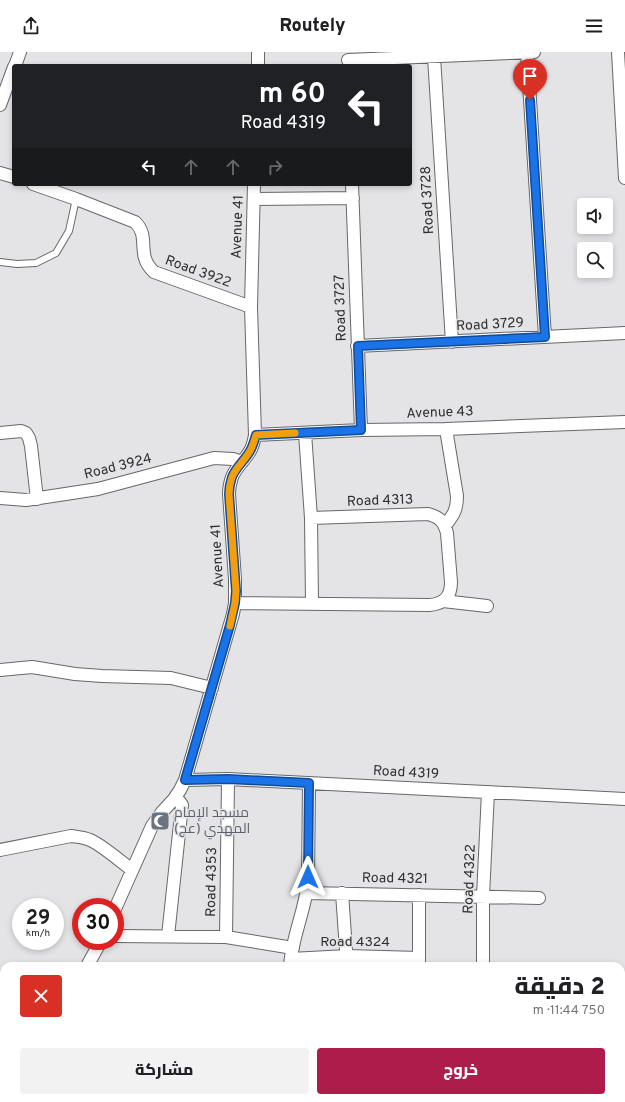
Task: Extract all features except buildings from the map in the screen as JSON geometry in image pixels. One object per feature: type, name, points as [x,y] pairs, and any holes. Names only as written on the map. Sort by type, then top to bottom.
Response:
[{"type":"street","points":[[15,64],[20,52]]},
{"type":"street","points":[[258,52],[258,64]]},
{"type":"street","points":[[527,52],[545,337]]},
{"type":"street","points":[[348,59],[434,57],[534,52]]},
{"type":"street","points":[[618,52],[624,122],[625,178]]},
{"type":"street","name":"Road 3728","points":[[434,57],[452,342]]},
{"type":"street","points":[[0,104],[12,72]]},
{"type":"street","points":[[0,172],[12,176]]},
{"type":"street","name":"Road 3922","points":[[39,186],[135,222],[142,231],[145,261],[154,272],[250,307]]},
{"type":"street","name":"Avenue 41","points":[[120,898],[152,826],[174,799],[185,780],[235,603],[235,579],[229,485],[232,476],[250,451],[256,435],[250,307],[254,186]]},
{"type":"street","name":"Road 3727","points":[[352,186],[361,430]]},
{"type":"street","points":[[254,199],[353,198]]},
{"type":"street","name":"Road 3729","points":[[358,346],[625,333]]},
{"type":"street","name":"Avenue 43","points":[[256,435],[361,430],[446,429],[625,422]]},
{"type":"street","points":[[235,603],[430,605],[443,601],[448,596],[451,589],[447,533],[445,526],[456,509],[457,503],[446,429]]},
{"type":"street","points":[[0,433],[21,431],[26,433],[29,438],[37,499]]},
{"type":"street","points":[[305,433],[311,518],[312,603]]},
{"type":"street","name":"Road 3924","points":[[0,498],[16,500],[37,499],[98,489],[214,458],[233,459],[242,462]]},
{"type":"street","name":"Road 4313","points":[[311,518],[428,514],[441,520],[445,526]]},
{"type":"street","points":[[443,601],[487,606]]},
{"type":"street","points":[[0,670],[32,667],[75,674],[171,678],[212,688]]},
{"type":"street","name":"Road 4319","points":[[185,780],[228,779],[625,799]]},
{"type":"street","name":"Road 4353","points":[[226,937],[228,779]]},
{"type":"street","points":[[291,958],[307,893],[309,783]]},
{"type":"street","name":"Road 4322","points":[[483,962],[483,896],[488,792]]},
{"type":"street","points":[[168,936],[182,805],[179,800],[174,799]]},
{"type":"street","points":[[0,850],[71,836],[81,837],[91,840],[132,870]]},
{"type":"street","name":"Road 4321","points":[[307,893],[539,898]]},
{"type":"street","points":[[342,893],[345,944],[349,961]]},
{"type":"street","name":"Road 4324","points":[[291,958],[419,962],[419,895]]},
{"type":"street","name":"Road 4353","points":[[124,936],[226,937],[291,958]]},
{"type":"street","points":[[89,962],[95,950]]},
{"type":"lane","points":[[0,262],[17,264],[36,263],[56,253],[69,231],[76,199]]},
{"type":"slow traffic","points":[[230,626],[236,591],[229,494],[229,485],[232,476],[250,451],[256,435],[295,433]]},
{"type":"place","name":"مسجد الإمام المهدي (عج)","points":[[160,821]]},
{"type":"route","points":[[308,877],[309,783],[228,779],[185,780],[235,603],[236,591],[229,485],[236,469],[250,451],[256,435],[361,430],[358,346],[545,337],[530,100]]}]
